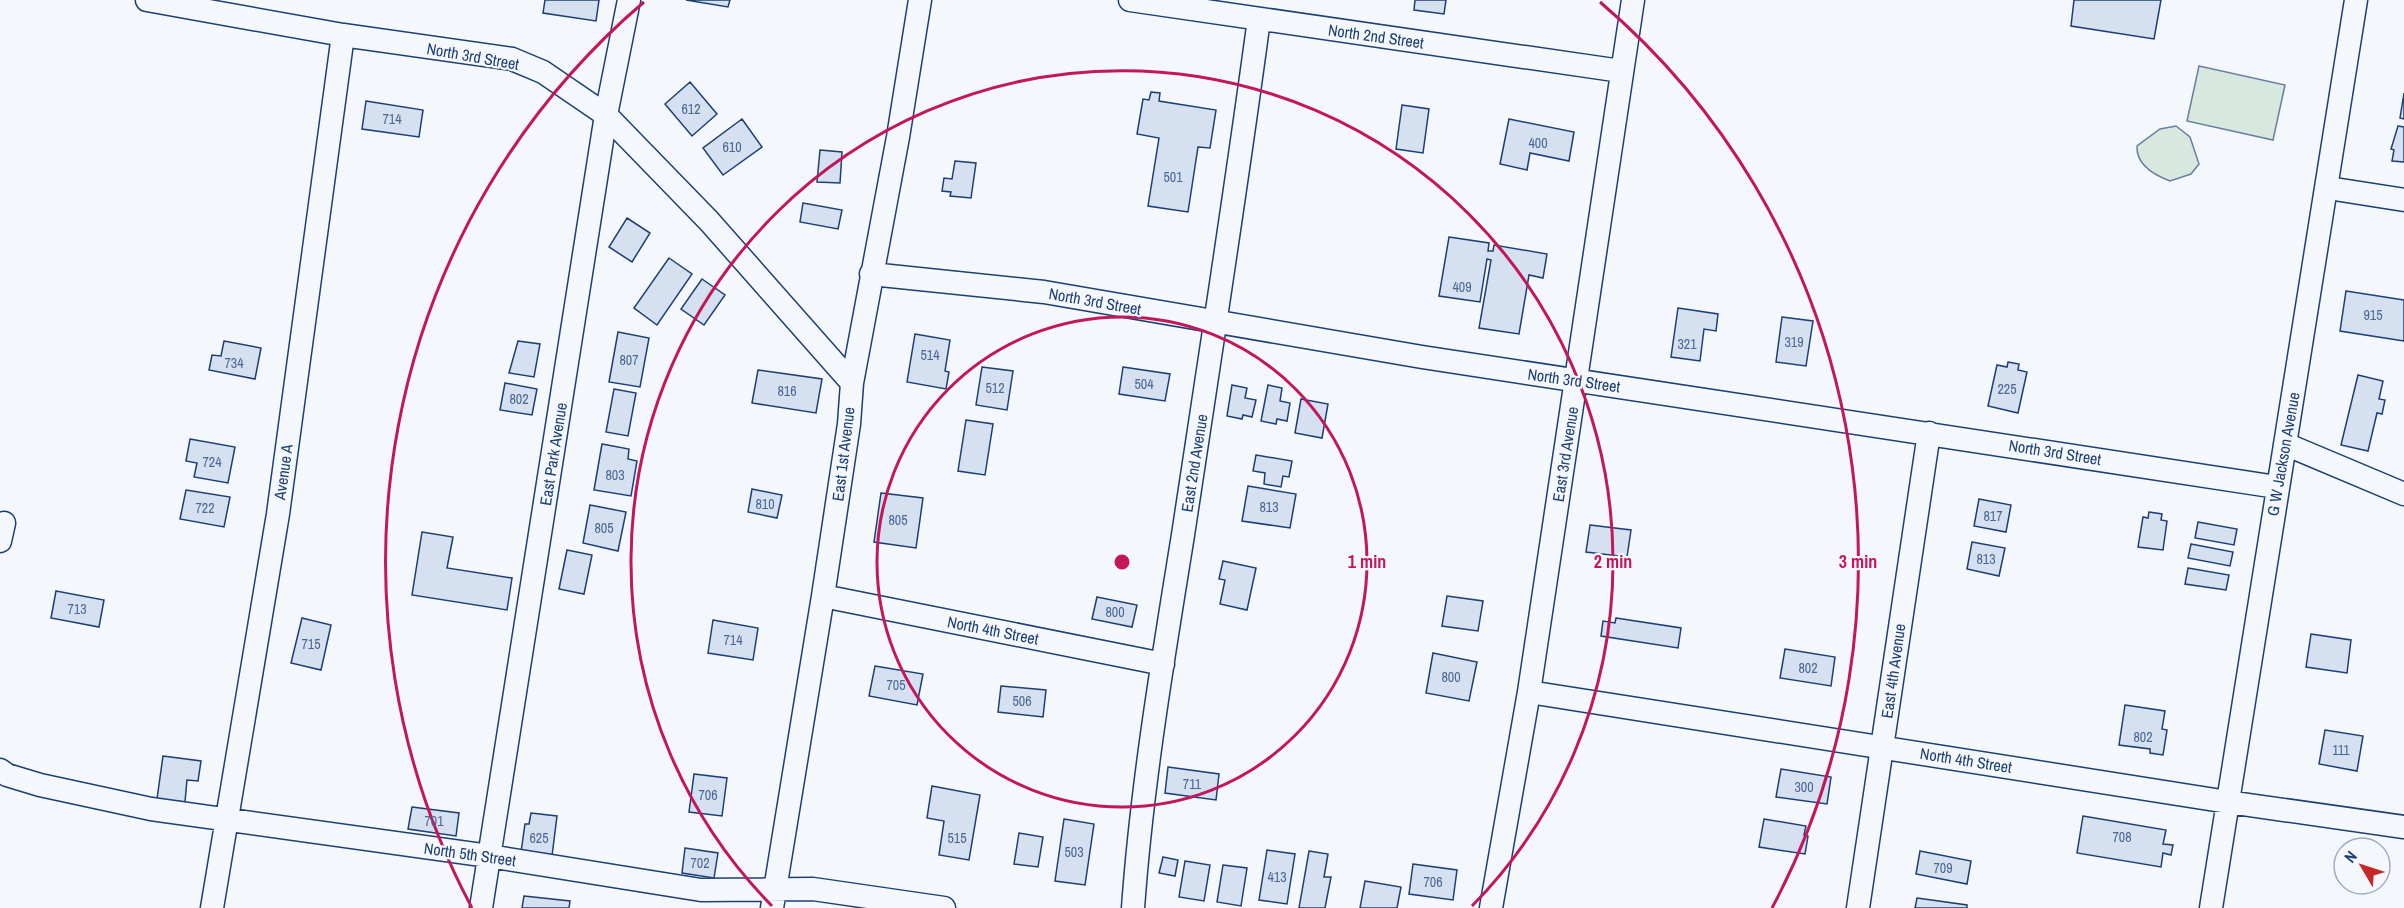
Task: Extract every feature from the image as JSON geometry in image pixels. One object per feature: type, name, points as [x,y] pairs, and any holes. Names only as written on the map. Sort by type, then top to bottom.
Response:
[{"type":"street","name":"North 3rd Street","points":[[147,0],[343,35],[512,60],[543,72],[606,115],[709,220],[852,382]]},
{"type":"street","name":"East Park Avenue","points":[[481,908],[606,115],[629,0]]},
{"type":"street","name":"East 1st Avenue","points":[[773,899],[823,596],[849,424],[852,382],[898,137],[920,0]]},
{"type":"street","name":"North 2nd Street","points":[[1130,0],[1622,71]]},
{"type":"street","name":"East 3rd Avenue","points":[[1491,908],[1529,692],[1633,0]]},
{"type":"street","name":"G W Jackson Avenue","points":[[2211,908],[2277,486],[2328,188],[2356,0]]},
{"type":"street","name":"East 2nd Avenue","points":[[1133,908],[1136,863],[1162,664],[1216,321],[1259,19]]},
{"type":"street","name":"Avenue A","points":[[212,908],[278,514],[343,35]]},
{"type":"street","points":[[2328,188],[2404,200]]},
{"type":"street","name":"North 3rd Street","points":[[871,274],[1044,292],[1576,380],[2277,486]]},
{"type":"street","name":"East 4th Avenue","points":[[1858,908],[1929,433]]},
{"type":"street","points":[[2285,444],[2404,494]]},
{"type":"street","name":"North 4th Street","points":[[823,596],[1162,664]]},
{"type":"street","name":"North 4th Street","points":[[1529,692],[2228,802],[2404,827]]},
{"type":"street","name":"North 5th Street","points":[[0,770],[7,775],[40,785],[151,809],[489,856],[701,890],[773,899],[813,889],[944,908]]},
{"type":"shaded area","points":[[2199,66],[2285,85],[2273,140],[2187,121]]},
{"type":"shaded area","points":[[2176,126],[2190,137],[2199,164],[2191,174],[2170,181],[2158,176],[2143,164],[2137,153],[2137,146],[2160,129]]},
{"type":"building","points":[[545,0],[599,0],[596,21],[543,13]]},
{"type":"building","points":[[686,0],[730,0],[728,7]]},
{"type":"building","points":[[1415,0],[1446,0],[1444,14],[1414,10]]},
{"type":"building","points":[[2074,0],[2161,0],[2154,39],[2071,26]]},
{"type":"building","points":[[690,82],[717,114],[692,136],[665,104]]},
{"type":"building","points":[[1151,92],[1160,93],[1159,101],[1216,110],[1210,148],[1198,147],[1188,212],[1148,206],[1159,138],[1137,134],[1143,99],[1149,100]]},
{"type":"building","points":[[2404,93],[2404,119],[2400,118]]},
{"type":"building","points":[[366,101],[423,110],[419,137],[362,129]]},
{"type":"building","points":[[1402,105],[1429,109],[1423,153],[1396,149]]},
{"type":"building","points":[[742,119],[762,147],[723,175],[703,148]]},
{"type":"building","points":[[1509,119],[1574,132],[1569,161],[1530,153],[1527,170],[1500,164]]},
{"type":"building","points":[[2398,126],[2404,127],[2404,162],[2392,161],[2394,150],[2391,149]]},
{"type":"building","points":[[820,150],[842,152],[840,183],[817,182]]},
{"type":"building","points":[[955,161],[976,163],[971,198],[950,196],[951,192],[942,191],[944,178],[952,179]]},
{"type":"building","points":[[803,203],[842,210],[838,229],[800,222]]},
{"type":"building","points":[[627,218],[650,233],[632,262],[609,247]]},
{"type":"building","points":[[1449,237],[1489,243],[1488,251],[1493,251],[1494,245],[1547,254],[1543,278],[1529,275],[1519,334],[1479,328],[1491,260],[1487,259],[1480,302],[1439,296]]},
{"type":"building","points":[[669,258],[692,274],[657,325],[634,308]]},
{"type":"building","points":[[702,279],[725,295],[704,325],[681,309]]},
{"type":"building","points":[[2346,291],[2404,300],[2404,341],[2340,331]]},
{"type":"building","points":[[1678,308],[1718,314],[1716,331],[1704,329],[1700,361],[1671,357]]},
{"type":"building","points":[[1782,317],[1813,321],[1806,366],[1776,362]]},
{"type":"building","points":[[618,332],[649,338],[640,387],[609,382]]},
{"type":"building","points":[[915,334],[950,340],[945,371],[949,372],[946,389],[907,382]]},
{"type":"building","points":[[224,341],[261,348],[255,379],[209,370],[212,355],[221,356]]},
{"type":"building","points":[[518,341],[540,344],[534,377],[509,373]]},
{"type":"building","points":[[2008,362],[2019,364],[2018,370],[2027,372],[2018,413],[1988,406],[1997,365],[2007,367]]},
{"type":"building","points":[[982,367],[1013,371],[1007,410],[976,405]]},
{"type":"building","points":[[1123,367],[1170,374],[1165,401],[1119,394]]},
{"type":"building","points":[[758,370],[822,379],[816,413],[752,403]]},
{"type":"building","points":[[2358,375],[2383,381],[2379,399],[2385,400],[2382,414],[2377,413],[2368,451],[2341,445]]},
{"type":"building","points":[[505,383],[537,389],[532,415],[500,410]]},
{"type":"building","points":[[1232,385],[1247,388],[1245,398],[1256,400],[1252,417],[1243,415],[1242,419],[1227,416]]},
{"type":"building","points":[[1268,385],[1282,388],[1280,401],[1290,403],[1287,421],[1277,419],[1276,424],[1261,421]]},
{"type":"building","points":[[614,389],[636,393],[628,436],[606,432]]},
{"type":"building","points":[[1301,399],[1328,404],[1322,438],[1295,433]]},
{"type":"building","points":[[966,420],[993,424],[985,475],[958,471]]},
{"type":"building","points":[[190,439],[235,447],[228,483],[194,477],[197,463],[186,461]]},
{"type":"building","points":[[602,444],[629,449],[628,459],[637,461],[631,496],[594,490]]},
{"type":"building","points":[[1256,455],[1292,461],[1289,477],[1283,476],[1281,487],[1264,484],[1265,473],[1253,471]]},
{"type":"building","points":[[1248,486],[1296,494],[1290,528],[1242,521]]},
{"type":"building","points":[[752,489],[782,495],[777,518],[748,512]]},
{"type":"building","points":[[186,490],[230,497],[224,527],[180,519]]},
{"type":"building","points":[[881,493],[923,498],[916,548],[874,542]]},
{"type":"building","points":[[1979,499],[2011,505],[2006,532],[1974,526]]},
{"type":"building","points":[[590,505],[626,512],[618,551],[583,543]]},
{"type":"building","points":[[2149,512],[2162,514],[2161,520],[2167,521],[2163,550],[2138,547],[2143,517],[2148,518]]},
{"type":"building","points":[[2198,522],[2237,529],[2234,545],[2195,538]]},
{"type":"building","points":[[1590,525],[1631,530],[1627,557],[1586,552]]},
{"type":"building","points":[[422,532],[453,537],[447,568],[512,578],[507,610],[412,595]]},
{"type":"building","points":[[1972,542],[2005,548],[1999,576],[1967,569]]},
{"type":"building","points":[[2191,544],[2233,552],[2230,566],[2188,558]]},
{"type":"building","points":[[567,550],[592,555],[584,594],[559,589]]},
{"type":"building","points":[[1223,561],[1256,568],[1247,610],[1220,604],[1225,580],[1219,579]]},
{"type":"building","points":[[2188,568],[2229,575],[2226,590],[2185,584]]},
{"type":"building","points":[[56,591],[104,600],[99,627],[51,618]]},
{"type":"building","points":[[1447,596],[1483,601],[1478,631],[1442,626]]},
{"type":"building","points":[[1097,597],[1137,605],[1132,627],[1092,619]]},
{"type":"building","points":[[302,618],[331,625],[321,670],[291,663]]},
{"type":"building","points":[[1616,618],[1681,628],[1678,648],[1601,636],[1603,621],[1615,623]]},
{"type":"building","points":[[713,620],[758,628],[753,660],[708,653]]},
{"type":"building","points":[[2311,634],[2351,640],[2347,673],[2306,667]]},
{"type":"building","points":[[1785,649],[1835,657],[1831,686],[1780,678]]},
{"type":"building","points":[[1433,653],[1477,662],[1469,701],[1426,693]]},
{"type":"building","points":[[875,666],[923,674],[917,705],[869,696]]},
{"type":"building","points":[[1001,686],[1046,690],[1043,717],[998,712]]},
{"type":"building","points":[[2125,705],[2165,711],[2162,729],[2167,730],[2163,755],[2150,753],[2150,749],[2119,745]]},
{"type":"building","points":[[2325,730],[2363,736],[2357,771],[2319,764]]},
{"type":"building","points":[[163,756],[201,761],[198,781],[187,780],[185,802],[157,799]]},
{"type":"building","points":[[1168,767],[1219,774],[1216,800],[1165,793]]},
{"type":"building","points":[[1781,769],[1831,777],[1827,804],[1776,797]]},
{"type":"building","points":[[694,774],[727,778],[722,816],[689,812]]},
{"type":"building","points":[[932,786],[980,795],[969,860],[939,855],[944,821],[927,818]]},
{"type":"building","points":[[412,807],[459,813],[456,836],[408,829]]},
{"type":"building","points":[[531,813],[557,816],[552,856],[521,852],[525,824],[529,824]]},
{"type":"building","points":[[2083,816],[2166,830],[2163,844],[2173,845],[2171,855],[2163,853],[2161,867],[2077,853]]},
{"type":"building","points":[[1064,819],[1094,824],[1085,885],[1055,881]]},
{"type":"building","points":[[1764,819],[1806,826],[1804,835],[1808,836],[1805,854],[1759,847]]},
{"type":"building","points":[[1019,833],[1043,837],[1038,867],[1014,864]]},
{"type":"building","points":[[685,848],[718,853],[714,878],[682,873]]},
{"type":"building","points":[[1267,850],[1295,854],[1287,904],[1259,900]]},
{"type":"building","points":[[1309,851],[1328,854],[1324,877],[1331,877],[1325,908],[1299,908]]},
{"type":"building","points":[[1920,851],[1971,861],[1967,884],[1916,874]]},
{"type":"building","points":[[1163,857],[1178,860],[1175,876],[1159,873]]},
{"type":"building","points":[[1185,861],[1210,865],[1204,901],[1179,897]]},
{"type":"building","points":[[1413,864],[1457,870],[1453,900],[1409,894]]},
{"type":"building","points":[[1223,865],[1247,868],[1241,906],[1217,902]]},
{"type":"building","points":[[1365,881],[1401,887],[1397,908],[1360,908]]},
{"type":"building","points":[[524,896],[570,901],[569,908],[522,908]]},
{"type":"building","points":[[1917,898],[1967,905],[1967,908],[1915,908]]}]
